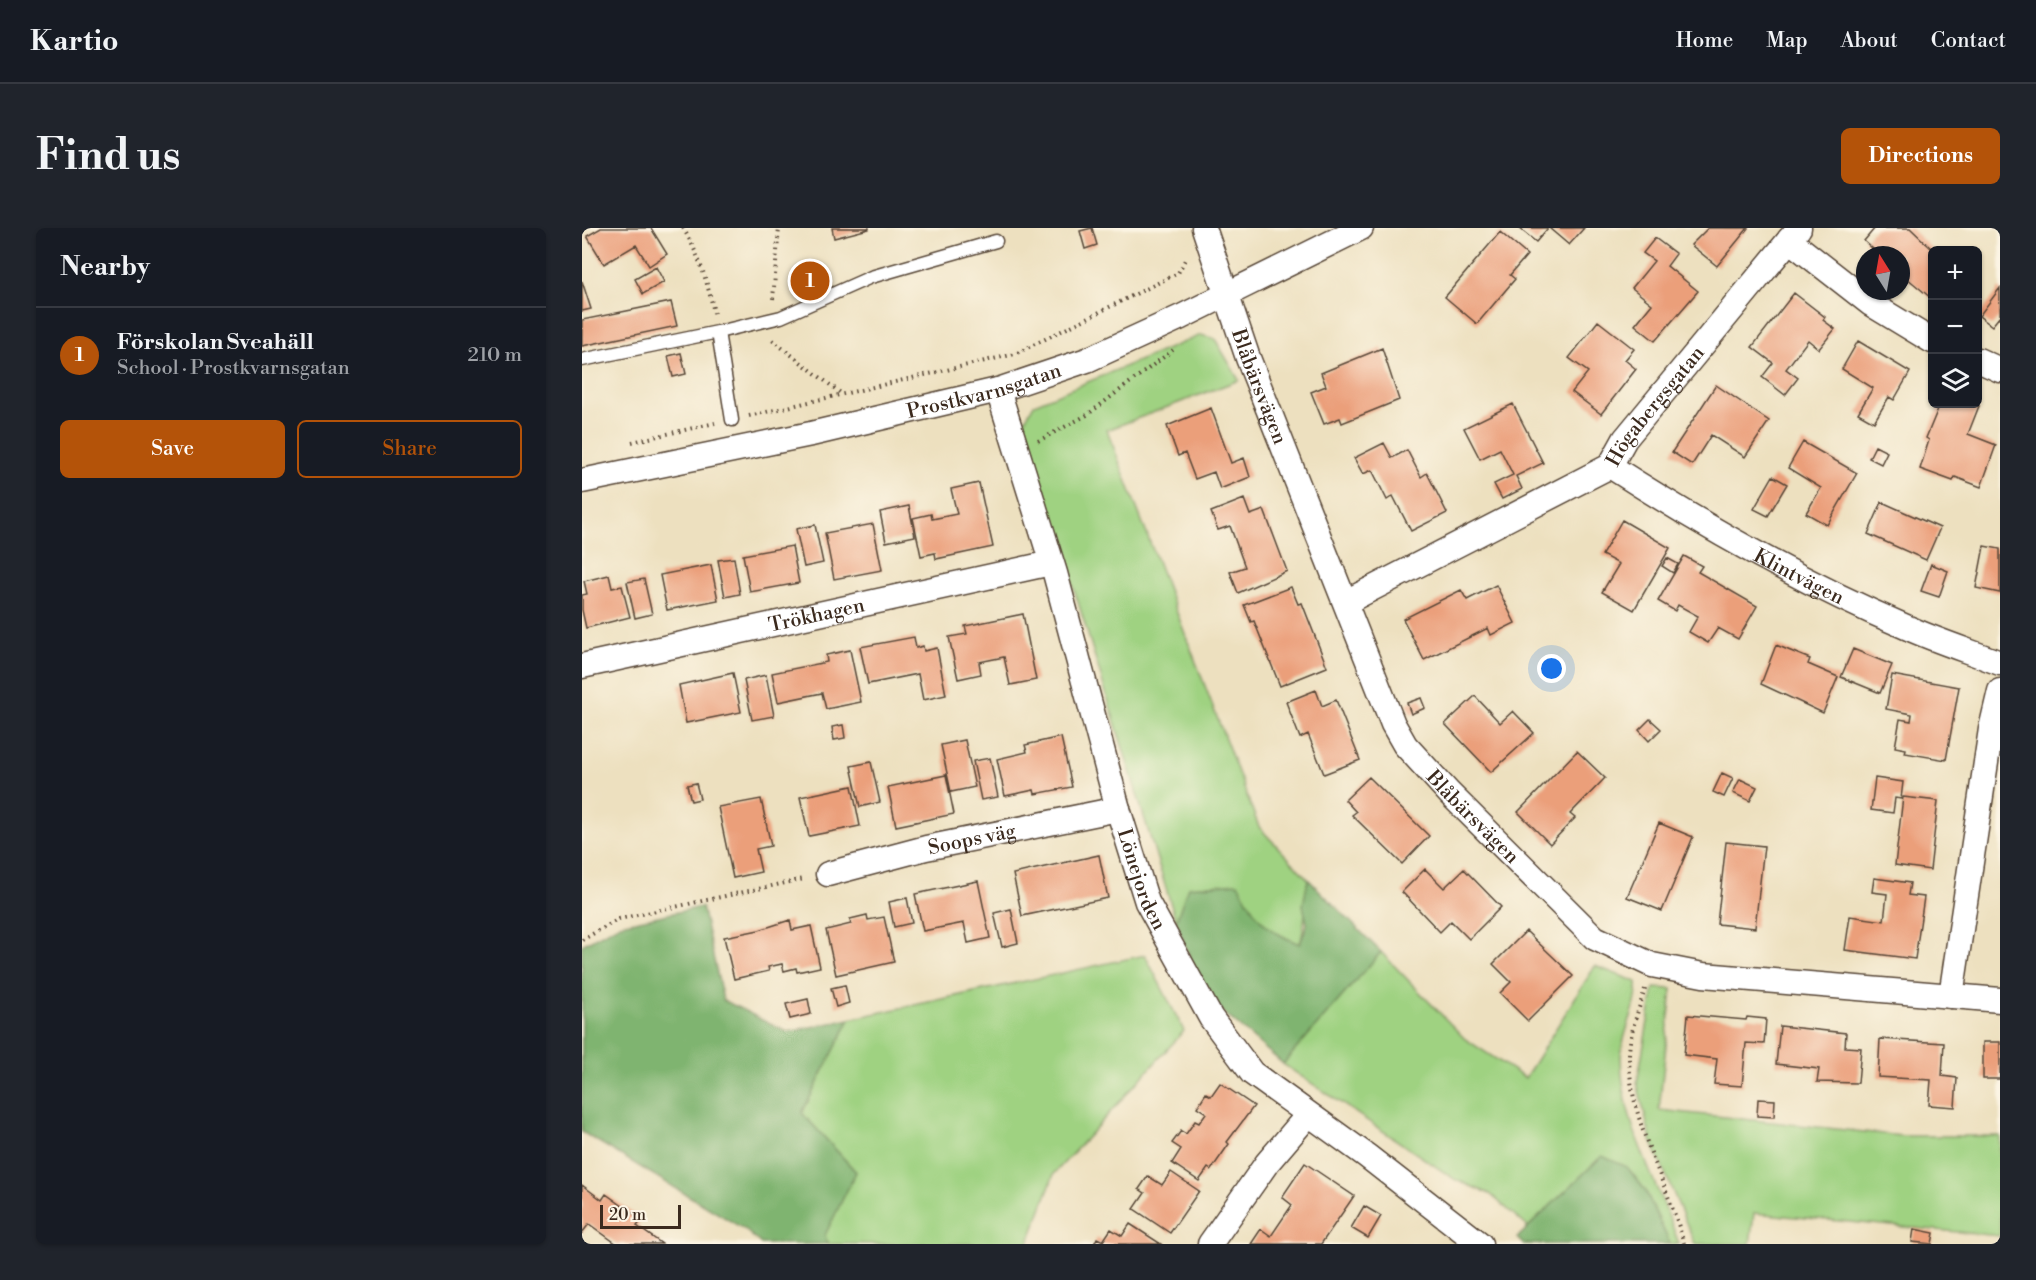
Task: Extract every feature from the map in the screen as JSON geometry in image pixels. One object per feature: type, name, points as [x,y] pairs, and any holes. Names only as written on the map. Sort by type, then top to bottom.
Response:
[{"type":"street","name":"Blåbärsvägen","points":[[1204,228],[1225,295],[1393,724],[1406,746],[1449,793],[1595,938],[1652,965],[1703,975],[2000,1000]]},
{"type":"street","name":"Prostkvarnsgatan","points":[[582,481],[811,434],[998,390],[1087,360],[1361,228]]},
{"type":"street","points":[[1794,234],[1871,304],[1928,339]]},
{"type":"street","name":"Högabergsgatan","points":[[1346,602],[1611,466],[1625,439],[1794,234]]},
{"type":"street","points":[[1982,362],[2000,370]]},
{"type":"street","name":"Lönejorden","points":[[998,390],[1051,563],[1106,754],[1118,809],[1147,902],[1211,1018],[1252,1073],[1367,1156],[1480,1244]]},
{"type":"street","name":"Klintvägen","points":[[1611,466],[1682,512],[1785,569],[1906,627],[2000,663]]},
{"type":"street","name":"Trökhagen","points":[[582,666],[1051,563]]},
{"type":"street","points":[[1951,996],[1991,729],[2000,691]]},
{"type":"street","name":"Soops väg","points":[[828,874],[926,848],[1118,809]]},
{"type":"street","points":[[1210,1244],[1267,1163],[1308,1115]]},
{"type":"lane","points":[[582,360],[781,317],[871,277],[996,241]]},
{"type":"lane","points":[[718,332],[732,420]]},
{"type":"path","points":[[683,228],[692,243],[710,291],[718,332]]},
{"type":"path","points":[[779,228],[772,297],[781,317]]},
{"type":"path","points":[[628,443],[1015,354],[1178,273],[1185,263],[1186,255]]},
{"type":"path","points":[[754,323],[843,394]]},
{"type":"path","points":[[1017,451],[1087,415],[1175,348]]},
{"type":"path","points":[[582,940],[619,919],[828,874]]},
{"type":"path","points":[[1652,965],[1629,1054],[1639,1122],[1684,1244]]},
{"type":"green space","points":[[1201,335],[1215,339],[1239,380],[1107,430],[1259,827],[1308,879],[1304,928],[1300,944],[1287,939],[1261,921],[1237,883],[1188,887],[1176,921],[1023,423],[1034,404]]},
{"type":"green space","points":[[1308,879],[1381,952],[1283,1064],[1217,1007],[1195,972],[1176,921],[1188,887],[1238,883],[1261,921],[1287,939],[1300,944],[1307,924],[1303,905]]},
{"type":"green space","points":[[702,907],[723,1000],[787,1032],[850,1019],[802,1113],[856,1172],[825,1235],[827,1244],[761,1244],[744,1229],[582,1132],[582,945],[620,924]]},
{"type":"green space","points":[[1381,952],[1465,1039],[1525,1078],[1595,966],[1637,982],[1635,1001],[1622,1047],[1623,1082],[1634,1129],[1679,1244],[1670,1244],[1645,1190],[1627,1167],[1601,1157],[1528,1227],[1490,1194],[1456,1180],[1283,1064]]},
{"type":"green space","points":[[1145,955],[1184,1031],[1054,1174],[1028,1244],[827,1244],[825,1235],[856,1172],[802,1113],[850,1019]]},
{"type":"green space","points":[[1654,988],[1672,989],[1659,1110],[1902,1136],[2000,1136],[2000,1236],[1754,1213],[1750,1244],[1695,1244],[1651,1140],[1637,1083]]},
{"type":"green space","points":[[1602,1156],[1627,1167],[1645,1190],[1670,1244],[1523,1244],[1517,1238]]},
{"type":"building","points":[[601,228],[651,228],[667,254],[649,266],[636,245],[604,264],[587,236]]},
{"type":"building","points":[[832,228],[869,228],[869,229],[834,238]]},
{"type":"building","points":[[1092,228],[1097,245],[1085,249],[1080,231]]},
{"type":"building","points":[[1519,228],[1548,228],[1536,242]]},
{"type":"building","points":[[1549,228],[1584,228],[1569,245]]},
{"type":"building","points":[[1708,228],[1748,228],[1717,266],[1691,245]]},
{"type":"building","points":[[1875,228],[1910,228],[1929,246],[1928,296],[1910,280],[1910,246],[1870,246],[1864,241]]},
{"type":"building","points":[[1500,232],[1527,255],[1510,275],[1515,279],[1477,324],[1445,297]]},
{"type":"building","points":[[1655,238],[1676,254],[1667,266],[1698,291],[1655,341],[1635,325],[1652,304],[1632,288],[1654,261],[1643,253]]},
{"type":"building","points":[[656,267],[664,282],[643,294],[635,279]]},
{"type":"building","points":[[582,281],[591,309],[582,311]]},
{"type":"building","points":[[2000,288],[2000,316],[1992,326],[1982,318],[1982,312]]},
{"type":"building","points":[[1794,293],[1825,317],[1823,320],[1835,329],[1819,349],[1808,340],[1786,369],[1798,378],[1785,395],[1762,377],[1773,363],[1752,347]]},
{"type":"building","points":[[671,302],[677,326],[582,346],[582,320]]},
{"type":"building","points":[[1598,321],[1634,349],[1625,360],[1636,369],[1601,414],[1572,392],[1588,372],[1569,358]]},
{"type":"building","points":[[1858,341],[1910,372],[1894,400],[1889,397],[1874,422],[1858,413],[1873,388],[1842,369]]},
{"type":"building","points":[[1382,348],[1399,400],[1342,423],[1340,418],[1324,424],[1311,392],[1326,386],[1321,373]]},
{"type":"building","points":[[681,353],[686,374],[673,377],[668,356]]},
{"type":"building","points":[[1716,385],[1769,421],[1745,457],[1711,435],[1692,465],[1672,452]]},
{"type":"building","points":[[1513,404],[1543,463],[1516,476],[1522,489],[1502,499],[1494,484],[1513,475],[1500,449],[1480,459],[1464,428]]},
{"type":"building","points":[[1211,408],[1231,463],[1244,458],[1250,477],[1220,489],[1214,472],[1195,479],[1185,453],[1178,456],[1167,426]]},
{"type":"building","points":[[1938,408],[1978,408],[1968,434],[1996,445],[1981,487],[1955,477],[1953,481],[1920,469],[1929,440],[1926,438]]},
{"type":"building","points":[[1803,442],[1857,473],[1827,525],[1806,513],[1821,488],[1788,468]]},
{"type":"building","points":[[1384,443],[1392,458],[1407,450],[1421,477],[1427,473],[1447,513],[1411,531],[1393,496],[1387,500],[1372,470],[1363,474],[1354,458]]},
{"type":"building","points":[[1875,446],[1887,452],[1881,464],[1869,458]]},
{"type":"building","points":[[1773,476],[1787,484],[1768,516],[1754,509]]},
{"type":"building","points":[[979,483],[993,547],[936,559],[935,553],[921,556],[913,518],[931,514],[932,519],[957,514],[951,489]]},
{"type":"building","points":[[1244,499],[1250,515],[1264,510],[1287,571],[1238,593],[1230,572],[1245,567],[1230,526],[1218,530],[1211,512]]},
{"type":"building","points":[[1882,502],[1940,528],[1926,560],[1868,534]]},
{"type":"building","points":[[909,506],[915,536],[886,542],[880,512]]},
{"type":"building","points":[[1622,520],[1670,548],[1634,610],[1602,592],[1619,564],[1602,555]]},
{"type":"building","points":[[873,524],[882,570],[834,579],[825,533]]},
{"type":"building","points":[[815,525],[823,563],[804,567],[796,529]]},
{"type":"building","points":[[792,546],[799,583],[750,592],[743,555]]},
{"type":"building","points":[[1984,546],[2000,549],[2000,593],[1976,588]]},
{"type":"building","points":[[1684,556],[1702,566],[1698,572],[1757,606],[1738,639],[1718,628],[1708,643],[1689,632],[1698,616],[1678,605],[1675,611],[1658,601]]},
{"type":"building","points":[[734,558],[740,594],[725,597],[718,560]]},
{"type":"building","points":[[1667,558],[1678,564],[1673,573],[1662,566]]},
{"type":"building","points":[[1931,564],[1948,571],[1939,597],[1921,591]]},
{"type":"building","points":[[711,565],[718,600],[667,610],[660,575]]},
{"type":"building","points":[[609,575],[612,588],[622,586],[630,617],[586,628],[582,610],[582,595],[587,594],[584,581]]},
{"type":"building","points":[[644,579],[652,614],[635,618],[627,582]]},
{"type":"building","points":[[1496,585],[1515,623],[1491,635],[1488,628],[1424,660],[1403,619],[1461,590],[1467,600]]},
{"type":"building","points":[[1291,587],[1298,604],[1302,603],[1327,667],[1280,686],[1254,621],[1251,622],[1244,605]]},
{"type":"building","points":[[1023,614],[1036,680],[1010,685],[1004,657],[979,662],[981,674],[958,679],[949,637],[967,634],[965,626]]},
{"type":"building","points":[[914,637],[916,648],[923,646],[924,651],[937,648],[946,695],[923,700],[918,674],[868,684],[860,647]]},
{"type":"building","points":[[1776,645],[1810,659],[1808,664],[1838,677],[1823,713],[1761,684]]},
{"type":"building","points":[[1853,649],[1892,665],[1880,693],[1841,677]]},
{"type":"building","points":[[850,650],[861,702],[826,709],[822,693],[778,702],[772,673],[827,662],[826,655]]},
{"type":"building","points":[[733,673],[741,712],[686,723],[679,685]]},
{"type":"building","points":[[766,675],[774,716],[752,720],[744,680]]},
{"type":"building","points":[[1892,675],[1959,687],[1946,760],[1905,753],[1906,749],[1895,747],[1900,719],[1911,721],[1912,714],[1886,709]]},
{"type":"building","points":[[1316,690],[1322,706],[1336,700],[1360,760],[1324,774],[1308,734],[1300,738],[1286,702]]},
{"type":"building","points":[[1475,696],[1500,723],[1513,711],[1534,733],[1491,772],[1445,724]]},
{"type":"building","points":[[1421,698],[1425,708],[1411,714],[1407,703]]},
{"type":"building","points":[[1650,719],[1661,729],[1649,741],[1639,730]]},
{"type":"building","points":[[843,725],[845,738],[834,740],[832,727]]},
{"type":"building","points":[[1061,737],[1072,787],[1035,794],[1034,790],[1005,796],[997,759],[1027,752],[1025,745]]},
{"type":"building","points":[[965,740],[975,787],[951,792],[941,745]]},
{"type":"building","points":[[1577,751],[1605,778],[1570,814],[1575,818],[1550,844],[1518,812]]},
{"type":"building","points":[[990,758],[998,797],[981,800],[973,761]]},
{"type":"building","points":[[871,762],[880,802],[860,807],[851,766]]},
{"type":"building","points":[[1722,773],[1733,778],[1724,797],[1713,792]]},
{"type":"building","points":[[946,775],[954,814],[896,826],[888,787]]},
{"type":"building","points":[[1369,777],[1429,836],[1402,864],[1352,815],[1356,812],[1345,800]]},
{"type":"building","points":[[1875,778],[1903,782],[1901,799],[1895,798],[1893,813],[1871,810]]},
{"type":"building","points":[[1740,779],[1757,787],[1750,801],[1733,793]]},
{"type":"building","points":[[696,783],[700,799],[691,801],[687,785]]},
{"type":"building","points":[[852,786],[860,826],[809,836],[800,797]]},
{"type":"building","points":[[1903,797],[1938,801],[1930,870],[1895,865]]},
{"type":"building","points":[[761,799],[771,846],[756,849],[761,872],[733,878],[718,807]]},
{"type":"building","points":[[1659,823],[1693,837],[1662,911],[1627,897]]},
{"type":"building","points":[[1726,842],[1764,846],[1755,928],[1717,924]]},
{"type":"building","points":[[1099,855],[1108,898],[1022,916],[1013,874]]},
{"type":"building","points":[[1425,869],[1444,888],[1464,869],[1501,907],[1469,939],[1451,921],[1440,932],[1402,892]]},
{"type":"building","points":[[1874,878],[1910,883],[1908,895],[1924,897],[1915,959],[1845,950],[1850,916],[1884,921],[1887,894],[1872,892]]},
{"type":"building","points":[[978,881],[990,938],[968,943],[964,923],[923,931],[915,894]]},
{"type":"building","points":[[907,898],[912,923],[894,927],[889,902]]},
{"type":"building","points":[[1011,909],[1018,943],[1002,947],[994,913]]},
{"type":"building","points":[[867,915],[868,920],[884,917],[894,962],[836,975],[826,930],[851,924],[850,919]]},
{"type":"building","points":[[790,920],[792,930],[811,926],[820,967],[797,972],[796,968],[784,971],[782,964],[768,967],[769,971],[734,979],[724,937],[759,930]]},
{"type":"building","points":[[1526,931],[1573,976],[1528,1021],[1500,993],[1511,982],[1493,964]]},
{"type":"building","points":[[845,985],[849,1003],[836,1007],[831,988]]},
{"type":"building","points":[[808,999],[811,1014],[790,1019],[786,1004]]},
{"type":"building","points":[[1688,1015],[1746,1020],[1747,1017],[1766,1019],[1764,1044],[1746,1043],[1742,1086],[1714,1084],[1717,1059],[1684,1055]]},
{"type":"building","points":[[1780,1026],[1846,1033],[1845,1047],[1861,1048],[1858,1083],[1817,1082],[1819,1069],[1776,1064]]},
{"type":"building","points":[[1880,1039],[1944,1043],[1942,1076],[1957,1078],[1955,1107],[1929,1105],[1931,1080],[1878,1077]]},
{"type":"building","points":[[1983,1042],[2000,1042],[2000,1079],[1983,1079]]},
{"type":"building","points":[[1220,1083],[1254,1106],[1227,1142],[1229,1144],[1211,1170],[1208,1168],[1199,1181],[1172,1163],[1181,1149],[1172,1143],[1181,1131],[1186,1134],[1195,1121],[1199,1123],[1206,1113],[1197,1107],[1206,1093],[1211,1096]]},
{"type":"building","points":[[1758,1099],[1775,1100],[1774,1117],[1757,1116]]},
{"type":"building","points":[[1305,1163],[1354,1196],[1321,1244],[1251,1244],[1261,1229],[1271,1236],[1292,1205],[1282,1197]]},
{"type":"building","points":[[1171,1172],[1199,1191],[1170,1233],[1134,1209],[1145,1193],[1139,1189],[1148,1176],[1162,1185]]},
{"type":"building","points":[[582,1185],[602,1200],[606,1194],[642,1220],[637,1226],[662,1244],[617,1244],[589,1224],[582,1233]]},
{"type":"building","points":[[1364,1206],[1381,1216],[1368,1238],[1351,1228]]},
{"type":"building","points":[[1130,1224],[1161,1244],[1094,1244],[1097,1238],[1103,1241],[1111,1229],[1122,1236]]},
{"type":"building","points":[[1914,1229],[1934,1233],[1932,1244],[1912,1242]]},
{"type":"place","name":"Förskolan Sveahäll","points":[[810,281]]}]
